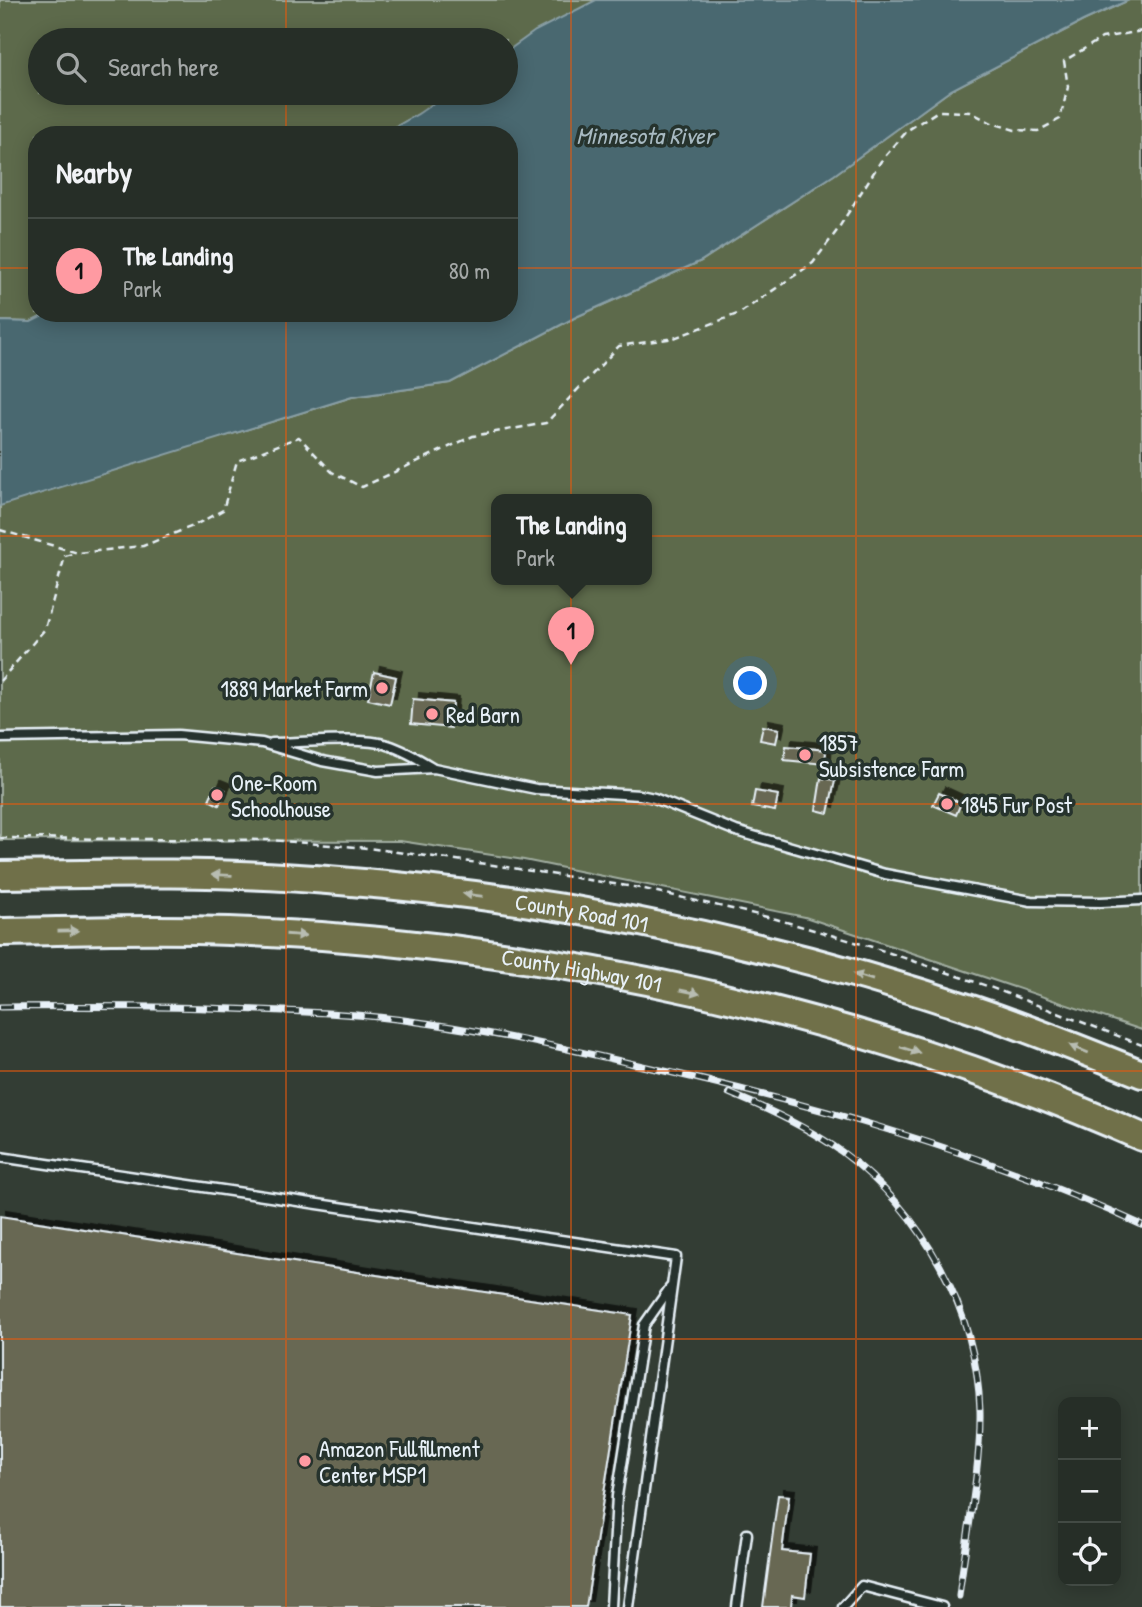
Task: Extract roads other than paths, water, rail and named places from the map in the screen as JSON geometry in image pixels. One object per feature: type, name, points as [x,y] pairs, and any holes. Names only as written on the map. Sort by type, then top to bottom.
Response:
[{"type":"main road","name":"County Road 101","points":[[0,875],[167,873],[339,880],[579,910],[729,941],[813,962],[975,1011],[1142,1074]]},
{"type":"main road","name":"County Highway 101","points":[[0,932],[155,929],[254,932],[435,947],[540,962],[719,998],[869,1037],[1000,1080],[1142,1137]]},
{"type":"lane","points":[[0,738],[178,735],[262,743],[370,742],[397,749],[434,768]]},
{"type":"lane","points":[[262,743],[322,761],[378,771],[434,768],[536,789],[654,798],[726,828],[790,848],[885,874],[1012,898],[1054,902],[1142,900]]},
{"type":"lane","points":[[0,1157],[676,1257],[628,1607]]},
{"type":"lane","points":[[611,1607],[617,1496],[644,1325],[672,1285]]},
{"type":"lane","points":[[737,1607],[747,1534]]},
{"type":"lane","points":[[843,1607],[862,1587],[942,1607]]},
{"type":"water","name":"Minnesota River","points":[[596,0],[1129,0],[951,90],[834,175],[701,261],[576,317],[450,383],[352,397],[0,506],[0,321],[518,322],[518,126],[397,126],[431,105],[518,105],[518,43],[535,31]]},
{"type":"railway","points":[[0,1007],[162,1007],[358,1015],[501,1036],[702,1080],[830,1113],[1019,1174],[1142,1225]]},
{"type":"railway","points":[[729,1093],[815,1134],[871,1176],[920,1234],[940,1266],[956,1300],[969,1336],[977,1373],[980,1411],[976,1479],[959,1596]]},
{"type":"place","name":"The Landing","points":[[571,665]]},
{"type":"place","name":"1889 Market Farm","points":[[382,688]]},
{"type":"place","name":"Red Barn","points":[[432,714]]},
{"type":"place","name":"1857 Subsistence Farm","points":[[805,755]]},
{"type":"place","name":"One-Room Schoolhouse","points":[[217,795]]},
{"type":"place","name":"1845 Fur Post","points":[[947,804]]},
{"type":"place","name":"Amazon Fullfillment Center MSP1","points":[[305,1461]]}]
